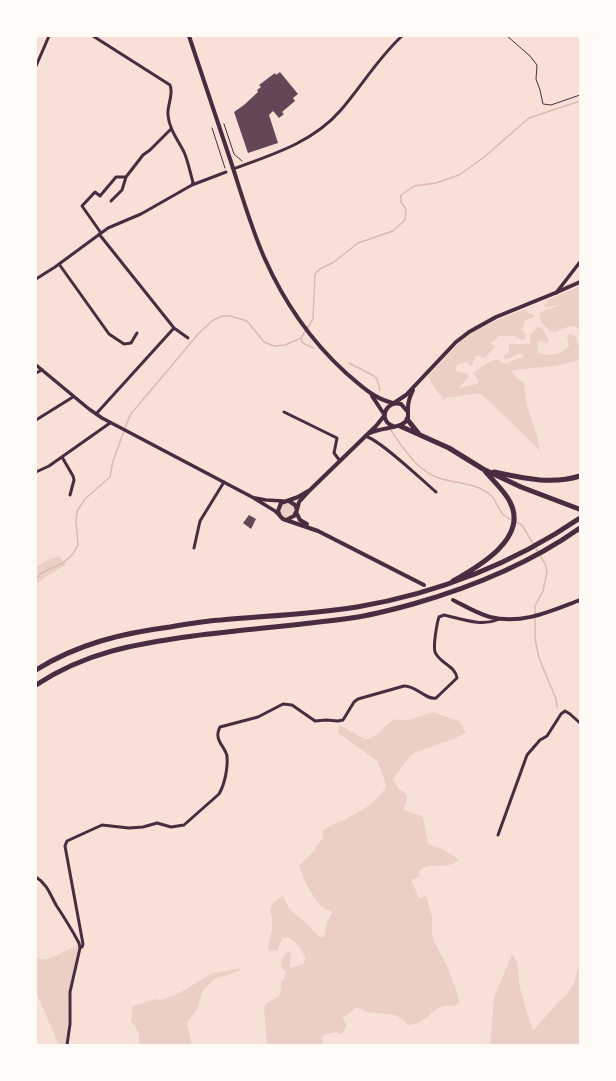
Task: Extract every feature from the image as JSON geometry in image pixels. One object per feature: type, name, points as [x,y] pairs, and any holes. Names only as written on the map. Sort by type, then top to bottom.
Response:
[{"type":"highway","points":[[407,419],[419,434]]},
{"type":"highway","points":[[398,426],[449,448],[483,469],[521,487],[579,509]]},
{"type":"highway","points":[[483,469],[538,480],[554,480],[580,476]]},
{"type":"highway","points":[[433,590],[458,578],[491,556],[505,541],[512,527],[514,514],[511,503],[483,469]]},
{"type":"highway","points":[[36,670],[67,653],[90,644],[137,631],[219,620],[300,614],[356,607],[394,600],[433,590],[460,581],[515,558],[544,542],[580,518]]},
{"type":"highway","points":[[36,685],[50,675],[83,660],[119,648],[141,643],[358,617],[437,597],[491,578],[520,565],[580,528]]},
{"type":"main road","points":[[189,36],[233,169],[264,256],[285,297],[303,325],[340,368],[369,392],[382,400],[401,404],[408,412]]},
{"type":"main road","points":[[287,519],[292,518],[299,502],[365,436],[384,415],[388,406],[403,398],[414,388],[456,342],[469,332],[496,317],[580,282]]},
{"type":"main road","points":[[365,436],[377,430],[398,426],[405,422],[407,419],[410,397],[414,388]]},
{"type":"main road","points":[[369,392],[389,424],[398,426]]},
{"type":"main road","points":[[310,490],[298,497],[285,501],[278,508],[280,516],[310,527],[424,585]]},
{"type":"main road","points":[[285,501],[295,505],[300,520],[310,527]]},
{"type":"main road","points":[[453,600],[472,610],[499,619],[512,620],[529,618],[580,600]]},
{"type":"street","points":[[36,66],[49,36]]},
{"type":"street","points":[[93,36],[165,80],[170,85],[172,89],[167,113],[171,129],[186,156],[193,182],[192,184]]},
{"type":"street","points":[[233,169],[296,145],[328,123],[339,112],[391,46],[402,36]]},
{"type":"street","points":[[111,201],[122,190],[126,177],[143,155],[171,129]]},
{"type":"street","points":[[36,279],[115,224],[141,214],[192,184],[226,171]]},
{"type":"street","points":[[126,177],[116,177],[100,196],[95,192],[82,206],[100,234],[174,328],[188,338]]},
{"type":"street","points":[[555,293],[580,262]]},
{"type":"street","points":[[59,264],[111,337],[124,344],[131,343],[137,333]]},
{"type":"street","points":[[96,414],[174,328]]},
{"type":"street","points":[[36,365],[74,397],[110,423],[252,497],[275,511],[280,516]]},
{"type":"street","points":[[36,373],[42,370]]},
{"type":"street","points":[[36,420],[74,397]]},
{"type":"street","points":[[284,412],[337,438],[334,453],[340,461]]},
{"type":"street","points":[[36,472],[49,466],[110,423]]},
{"type":"street","points":[[365,436],[389,452],[436,492]]},
{"type":"street","points":[[62,457],[74,480],[70,495]]},
{"type":"street","points":[[194,548],[200,520],[224,482]]},
{"type":"street","points":[[252,497],[266,500],[285,501]]},
{"type":"street","points":[[67,1045],[70,1024],[70,992],[80,948],[83,944],[65,846],[67,841],[102,825],[134,828],[157,823],[171,827],[186,824],[219,794],[222,789],[227,755],[221,746],[218,736],[220,727],[258,717],[283,704],[292,705],[316,721],[340,720],[344,718],[358,698],[404,686],[410,686],[432,698],[436,698],[457,678],[455,672],[435,652],[434,647],[439,617],[444,615],[481,623],[499,619]]},
{"type":"street","points":[[498,835],[527,755],[540,740],[547,736],[561,714],[565,712],[570,714],[580,723]]},
{"type":"street","points":[[36,877],[42,881],[49,890],[79,943],[80,948]]},
{"type":"path","points":[[507,36],[530,56],[537,65],[536,79],[543,104],[551,104],[580,95]]},
{"type":"path","points":[[224,124],[234,154],[244,165]]},
{"type":"path","points":[[212,128],[226,171]]},
{"type":"shaded area","points":[[580,286],[580,328],[570,326],[555,332],[550,331],[541,322],[539,313],[560,305],[545,307],[544,305],[548,303],[548,300]]},
{"type":"shaded area","points":[[526,309],[528,313],[535,317],[525,320],[521,329],[526,335],[525,339],[522,340],[514,336],[499,336],[496,340],[490,343],[496,346],[485,358],[477,355],[472,366],[466,362],[457,365],[456,370],[457,372],[466,373],[469,376],[459,388],[477,384],[479,381],[473,373],[484,365],[497,359],[506,364],[524,357],[521,353],[508,359],[505,359],[504,356],[509,352],[509,344],[530,344],[530,335],[537,327],[542,328],[549,341],[538,341],[538,352],[541,354],[550,355],[564,351],[569,345],[567,336],[570,334],[576,336],[577,343],[580,344],[580,360],[555,366],[513,370],[512,372],[524,383],[527,406],[537,436],[540,451],[479,393],[446,398],[444,400],[433,386],[428,376],[458,344],[471,334],[497,320]]},
{"type":"shaded area","points":[[287,503],[292,505],[294,510],[292,515],[287,517],[282,515],[280,510],[282,505]]},
{"type":"shaded area","points":[[59,556],[66,565],[44,578],[36,585],[36,569],[40,564]]},
{"type":"shaded area","points":[[432,712],[459,721],[466,732],[456,738],[416,752],[410,756],[393,779],[399,789],[406,794],[407,798],[404,810],[423,818],[428,844],[444,850],[460,860],[449,865],[425,867],[419,872],[419,877],[411,880],[419,898],[426,896],[432,917],[433,939],[447,966],[457,992],[459,1003],[439,1008],[420,1022],[407,1025],[405,1021],[395,1015],[368,1012],[356,1007],[349,1014],[342,1017],[347,1025],[343,1033],[339,1034],[336,1032],[322,1035],[323,1045],[267,1045],[264,1008],[269,1002],[280,996],[281,984],[286,972],[281,967],[283,958],[287,952],[289,951],[291,953],[291,968],[303,964],[306,959],[293,940],[285,937],[282,938],[278,950],[269,950],[268,948],[272,929],[270,910],[273,903],[283,896],[290,910],[305,922],[319,937],[324,937],[327,922],[332,913],[319,905],[306,884],[299,866],[324,838],[322,831],[358,813],[374,801],[386,786],[377,761],[338,733],[339,725],[365,739],[370,739],[394,720],[407,720]]},
{"type":"shaded area","points":[[78,945],[79,950],[69,995],[66,1040],[65,1045],[59,1045],[36,992],[36,956],[42,960],[51,958]]},
{"type":"shaded area","points":[[512,954],[517,962],[520,988],[533,1031],[566,995],[574,984],[580,961],[580,1045],[490,1045],[494,997]]},
{"type":"shaded area","points":[[241,969],[234,973],[217,978],[204,989],[198,1008],[187,1024],[192,1045],[139,1045],[139,1033],[131,1021],[133,1006],[156,999],[164,999],[181,992],[213,973]]},
{"type":"building","points":[[280,72],[298,94],[293,98],[295,101],[282,112],[284,114],[279,118],[273,111],[269,115],[278,143],[248,153],[234,112],[258,92],[257,90],[261,87],[259,85],[275,73],[276,75]]},
{"type":"building","points":[[249,515],[256,519],[251,529],[243,523]]},
{"type":"waterway","points":[[36,579],[41,573],[63,563],[73,554],[78,545],[76,521],[77,511],[85,499],[110,477],[113,461],[130,415],[199,333],[212,321],[222,316],[230,316],[247,321],[264,342],[274,346],[285,345],[301,338],[313,319],[315,274],[320,269],[334,262],[358,243],[393,231],[405,220],[406,209],[401,202],[401,195],[414,186],[436,183],[459,175],[483,158],[529,118],[580,101]]},
{"type":"waterway","points":[[301,338],[303,343],[313,348]]},
{"type":"waterway","points":[[349,363],[374,376],[377,379],[380,390]]},
{"type":"waterway","points":[[390,429],[412,459],[425,471],[433,476],[473,486],[487,492],[493,498],[503,514],[512,520]]},
{"type":"waterway","points":[[516,522],[522,525],[538,552]]},
{"type":"waterway","points":[[540,555],[546,566],[547,572],[543,591],[535,606],[535,639],[539,658],[556,699],[557,707]]}]
